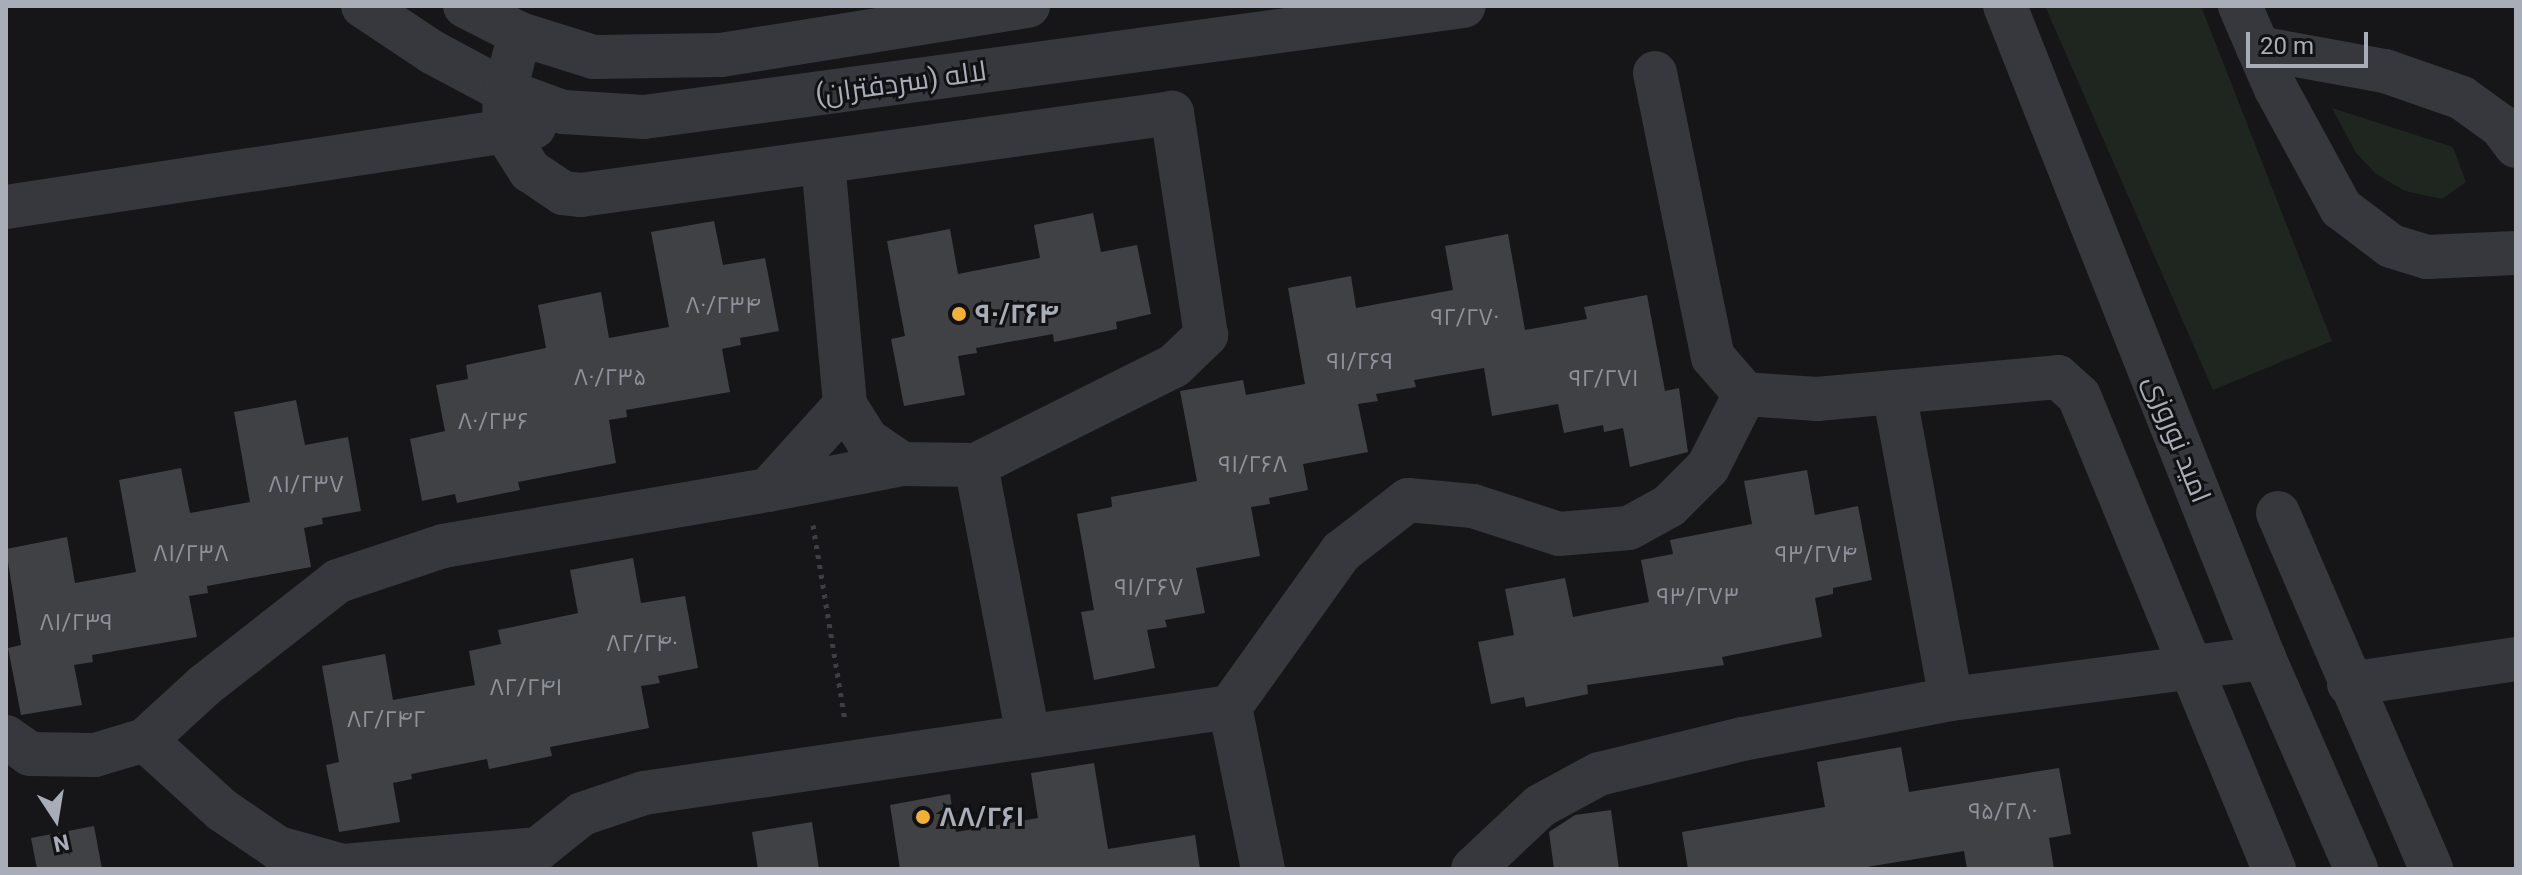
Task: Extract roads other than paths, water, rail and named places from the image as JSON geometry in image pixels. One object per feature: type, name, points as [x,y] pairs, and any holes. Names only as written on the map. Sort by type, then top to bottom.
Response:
[{"type":"street","points":[[6,737],[30,754],[69,755],[95,755],[145,740],[205,685],[338,581],[443,546],[787,487],[902,464],[976,465],[1174,366],[1206,335],[1172,113],[572,194],[530,171],[504,111],[432,52],[363,6]]},
{"type":"street","name":"لاله (سردفتران)","points":[[465,6],[520,34],[594,57],[721,55],[1028,6]]},
{"type":"street","name":"لاله (سردفتران)","points":[[6,207],[504,111],[644,117],[1214,22],[1464,6]]},
{"type":"street","name":"امید نوروزی","points":[[2005,6],[2264,658],[2356,869]]},
{"type":"street","points":[[2240,6],[2258,48],[2341,208],[2391,246],[2427,257],[2508,251]]},
{"type":"street","points":[[504,111],[520,34]]},
{"type":"street","points":[[2258,48],[2385,71],[2462,98],[2501,126],[2516,146]]},
{"type":"street","points":[[1655,73],[1713,357],[1745,394],[1817,399],[2058,377],[2079,396],[2189,670],[2274,869]]},
{"type":"street","points":[[823,162],[845,405],[867,440],[902,464]]},
{"type":"street","points":[[1894,392],[1951,699]]},
{"type":"street","points":[[145,740],[222,810],[278,848],[343,866],[539,859],[582,814],[644,793],[1028,734],[1230,707],[1341,552],[1408,500],[1473,506],[1559,534],[1629,528],[1669,506],[1708,467],[1745,394]]},
{"type":"street","points":[[787,487],[845,405]]},
{"type":"street","points":[[976,465],[1028,734]]},
{"type":"street","points":[[2278,513],[2431,869]]},
{"type":"street","points":[[1473,869],[1540,806],[1599,774],[1743,739],[1951,699],[2264,658]]},
{"type":"street","points":[[2349,684],[2516,659]]},
{"type":"street","points":[[1230,707],[1263,869]]},
{"type":"place","name":"۹۰/۲۶۴","points":[[959,314]]},
{"type":"place","name":"۸۸/۲۶۱","points":[[923,817]]}]
